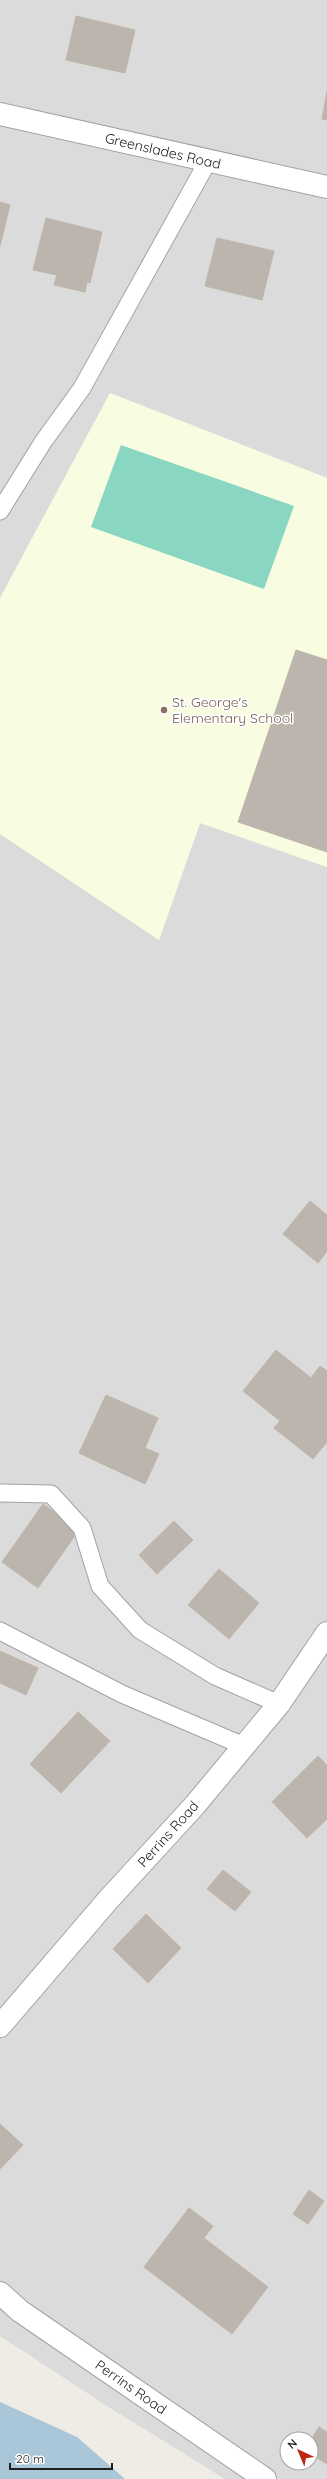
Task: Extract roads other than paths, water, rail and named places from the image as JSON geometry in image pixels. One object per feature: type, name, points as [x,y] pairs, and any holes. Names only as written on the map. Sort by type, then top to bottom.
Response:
[{"type":"street","name":"Greenslades Road","points":[[0,114],[327,187]]},
{"type":"street","name":"Perrins Road","points":[[0,2026],[244,1746],[279,1704],[327,1634]]},
{"type":"street","name":"Perrins Road","points":[[0,2293],[20,2312],[265,2479]]},
{"type":"lane","points":[[0,510],[43,442],[82,388],[208,161]]},
{"type":"lane","points":[[0,1493],[51,1494],[82,1528],[100,1586],[140,1630],[215,1676],[279,1704]]},
{"type":"lane","points":[[0,1632],[122,1694],[244,1746]]},
{"type":"water","points":[[0,2402],[77,2437],[125,2479],[0,2479]]},
{"type":"place","name":"St. George's Elementary School","points":[[164,710]]}]
